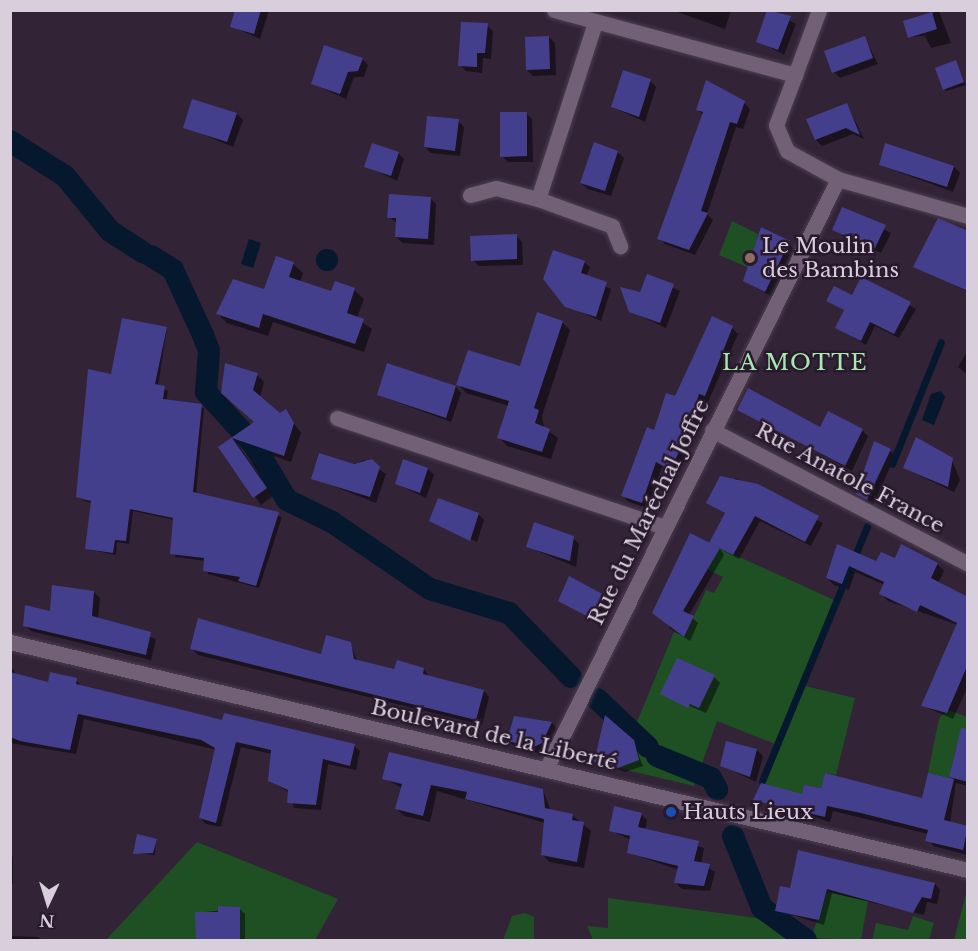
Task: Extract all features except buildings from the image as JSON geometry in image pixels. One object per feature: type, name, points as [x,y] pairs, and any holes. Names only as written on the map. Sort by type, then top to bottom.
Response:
[{"type":"street","points":[[554,10],[795,75]]},
{"type":"street","points":[[819,10],[776,125],[780,141],[801,161],[838,179],[968,216]]},
{"type":"street","points":[[538,199],[595,22]]},
{"type":"street","name":"Rue du Maréchal Joffre","points":[[546,769],[838,179]]},
{"type":"street","points":[[470,195],[496,188],[538,199],[612,226],[620,246]]},
{"type":"street","points":[[337,418],[664,527]]},
{"type":"street","name":"Rue Anatole France","points":[[712,430],[968,564]]},
{"type":"street","name":"Boulevard de la Liberté","points":[[10,642],[968,870]]},
{"type":"green space","points":[[732,221],[758,234],[749,268],[719,255]]},
{"type":"green space","points":[[713,545],[834,600],[801,685],[855,698],[836,775],[825,773],[821,788],[804,785],[798,811],[784,808],[786,795],[761,783],[775,744],[717,721],[694,786],[618,768],[674,632],[685,636],[706,590],[714,593],[723,577],[703,567]]},
{"type":"green space","points":[[948,710],[967,717],[967,750],[956,747],[949,778],[928,773],[939,718]]},
{"type":"green space","points":[[197,842],[338,899],[315,940],[106,940]]},
{"type":"green space","points":[[967,890],[967,940],[954,940]]},
{"type":"green space","points":[[827,892],[868,901],[861,940],[811,938]]},
{"type":"green space","points":[[608,898],[771,920],[800,940],[593,940],[587,926],[608,928]]},
{"type":"green space","points":[[525,913],[534,917],[534,939],[503,940],[512,916]]},
{"type":"green space","points":[[913,916],[934,923],[929,940],[872,940],[876,923],[908,930]]},
{"type":"water","points":[[249,239],[261,243],[253,268],[241,264]]},
{"type":"water","points":[[323,249],[331,249],[338,256],[338,264],[331,271],[323,271],[316,264],[316,256]]},
{"type":"water","points":[[941,391],[945,397],[934,425],[922,420],[931,394]]},
{"type":"waterway","points":[[10,141],[65,176],[110,231],[144,253]]},
{"type":"waterway","points":[[151,256],[173,270],[203,335],[209,351],[206,392],[254,445],[287,500],[332,522],[430,589],[509,613],[571,677]]},
{"type":"waterway","points":[[892,464],[941,342]]},
{"type":"waterway","points":[[762,781],[867,526]]},
{"type":"waterway","points":[[597,699],[648,747]]},
{"type":"waterway","points":[[657,756],[711,778],[717,789]]},
{"type":"waterway","points":[[733,836],[762,908],[806,940]]},
{"type":"place","name":"Le Moulin des Bambins","points":[[750,258]]},
{"type":"place","name":"Hauts Lieux","points":[[671,812]]},
{"type":"district","name":"LA MOTTE","points":[[795,363]]}]
